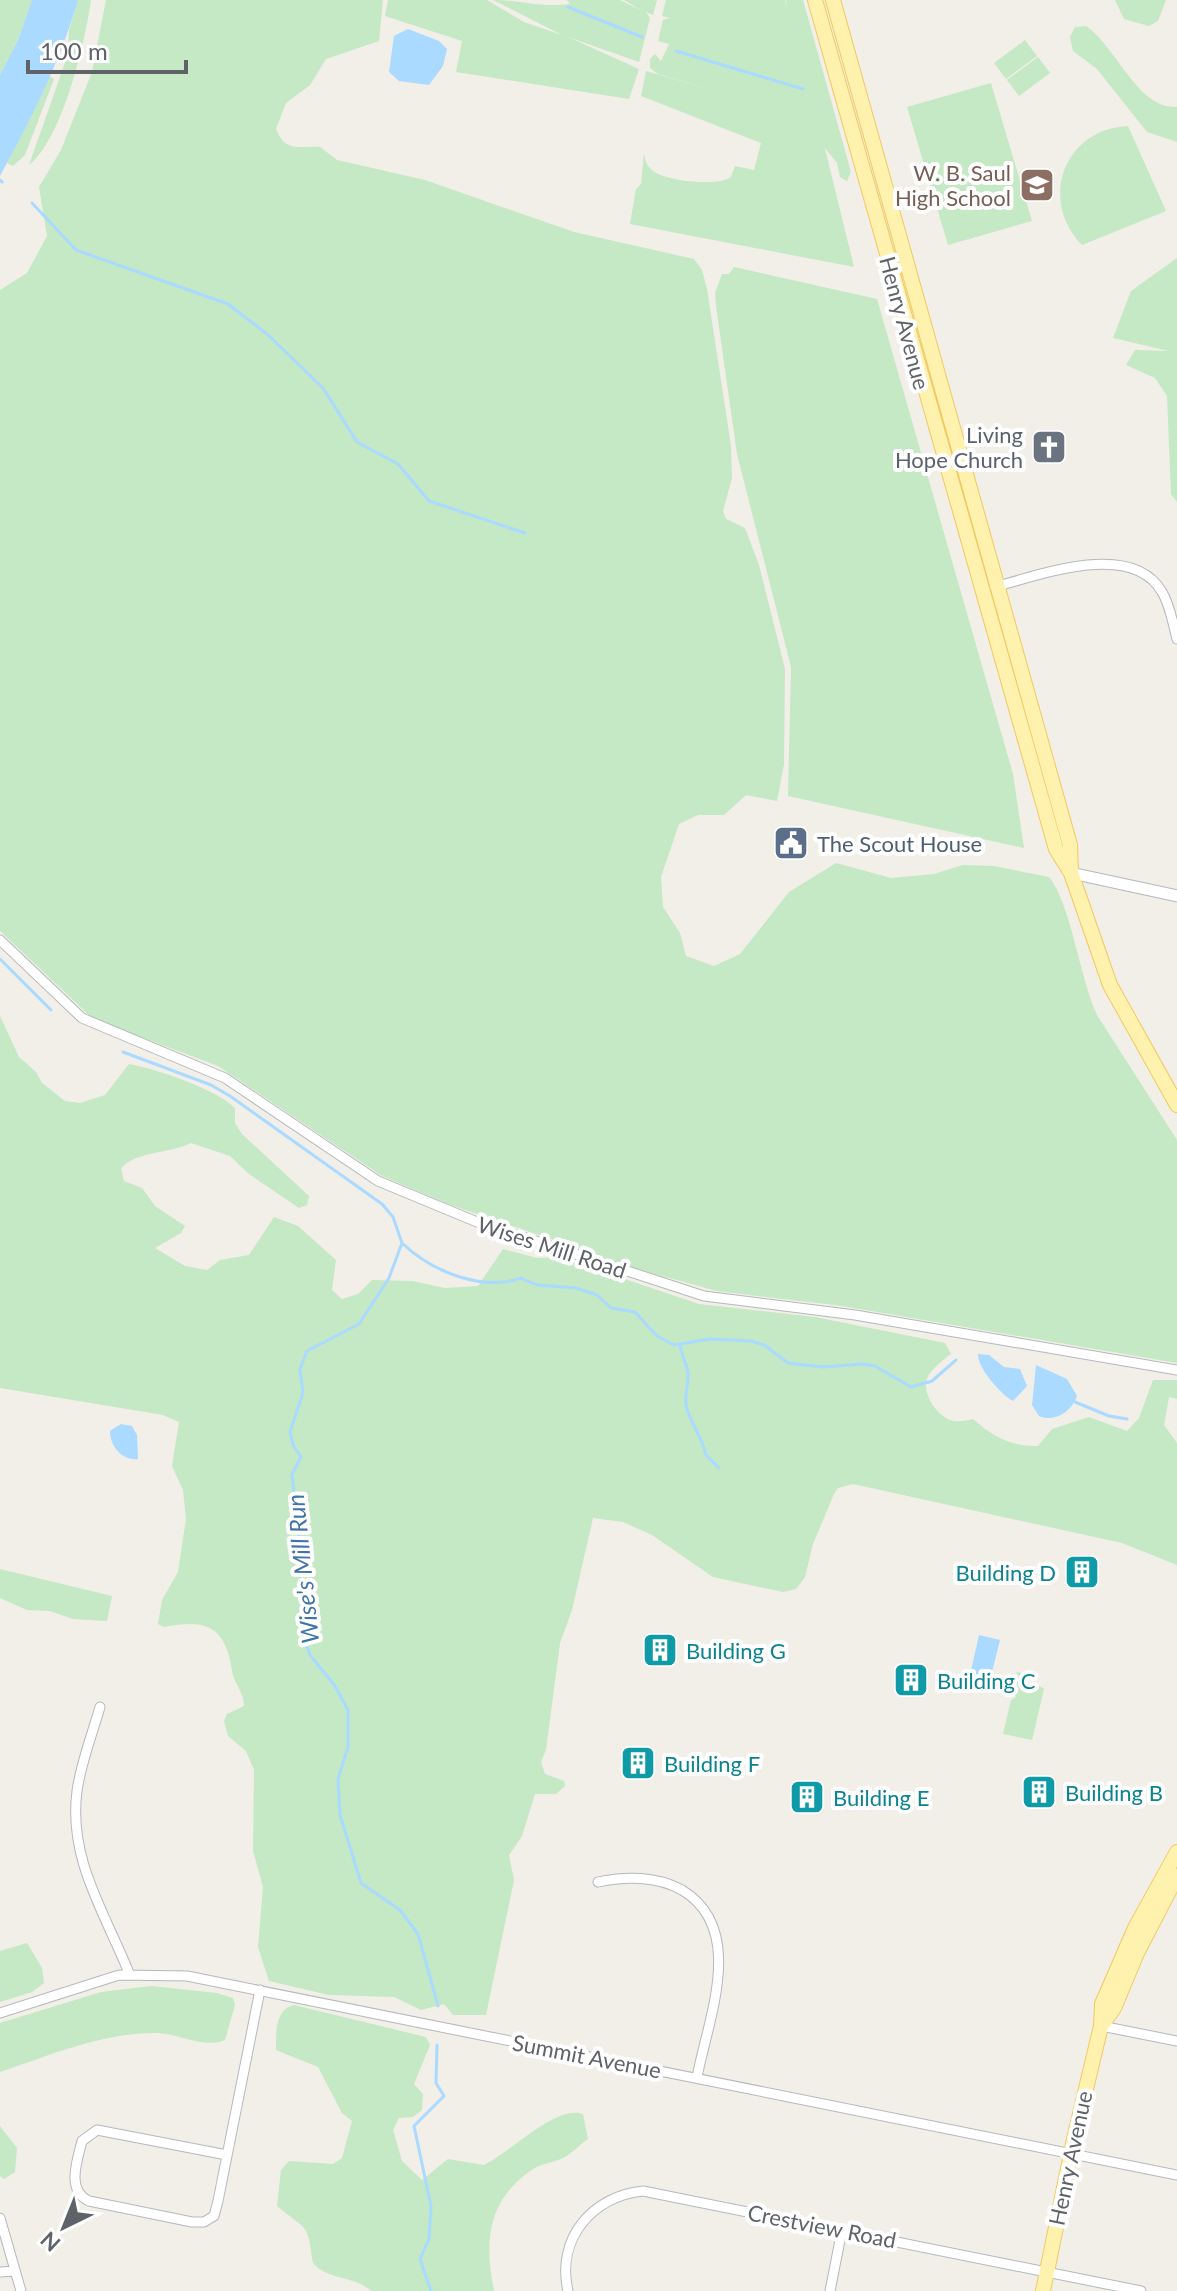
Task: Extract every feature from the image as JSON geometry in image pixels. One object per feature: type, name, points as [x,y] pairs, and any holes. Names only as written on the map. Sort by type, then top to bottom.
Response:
[{"type":"main road","name":"Henry Avenue","points":[[815,0],[1056,849],[1071,873],[1110,985],[1177,1105]]},
{"type":"main road","name":"Henry Avenue","points":[[833,0],[1070,845],[1071,873]]},
{"type":"main road","name":"Henry Avenue","points":[[1043,2291],[1101,2026],[1102,2004],[1114,1973],[1177,1852]]},
{"type":"main road","name":"Henry Avenue","points":[[1101,2026],[1114,2008],[1137,1953],[1177,1876]]},
{"type":"street","points":[[982,590],[1090,564],[1133,570],[1147,575],[1162,591],[1177,639]]},
{"type":"street","points":[[1071,873],[1177,896]]},
{"type":"street","name":"Wises Mill Road","points":[[0,940],[89,1022],[225,1078],[378,1181],[477,1222],[704,1296],[833,1311],[1177,1370]]},
{"type":"street","points":[[100,1707],[79,1783],[77,1837],[84,1871],[129,1973]]},
{"type":"street","points":[[598,1882],[630,1878],[668,1884],[692,1897],[711,1920],[718,1938],[719,1963],[697,2077]]},
{"type":"street","name":"Summit Avenue","points":[[0,2013],[129,1973],[187,1976],[1177,2175]]},
{"type":"street","points":[[227,2155],[97,2130],[82,2141],[75,2185],[79,2196],[89,2201],[204,2222],[216,2211],[260,1990]]},
{"type":"street","points":[[1101,2026],[1177,2041]]},
{"type":"street","name":"Crestview Road","points":[[568,2291],[567,2260],[577,2230],[600,2205],[621,2195],[663,2193],[1141,2291]]},
{"type":"street","points":[[1,2225],[21,2291]]},
{"type":"street","points":[[830,2291],[842,2230]]},
{"type":"street","points":[[0,2272],[15,2271]]},
{"type":"green space","points":[[0,0],[32,0],[18,40],[0,75]]},
{"type":"green space","points":[[78,0],[91,0],[84,40],[70,88],[52,134],[29,165],[68,54],[69,30]]},
{"type":"green space","points":[[106,0],[383,0],[379,41],[326,59],[310,85],[286,103],[276,129],[284,142],[294,147],[320,147],[337,160],[425,180],[574,232],[694,259],[702,270],[707,289],[731,446],[732,478],[723,511],[726,519],[745,528],[759,565],[785,669],[784,764],[777,801],[746,795],[724,815],[698,815],[679,824],[661,877],[663,907],[680,933],[686,956],[714,966],[740,954],[789,892],[836,863],[891,878],[934,874],[963,865],[994,866],[1049,877],[1063,905],[1097,1015],[1177,1140],[1177,1363],[842,1306],[717,1291],[644,1271],[448,1204],[382,1176],[218,1066],[93,1019],[0,931],[0,290],[27,273],[47,236],[39,187],[61,150],[92,72]]},
{"type":"green space","points":[[388,0],[487,0],[524,22],[562,35],[493,0],[550,5],[570,4],[567,0],[620,0],[642,11],[624,0],[657,0],[653,15],[646,12],[650,18],[639,62],[568,37],[639,69],[629,99],[456,72],[462,41],[385,16]]},
{"type":"green space","points":[[666,0],[785,0],[787,7],[786,0],[803,0],[851,172],[847,181],[840,177],[837,163],[825,148],[818,120],[854,267],[630,224],[636,189],[641,184],[644,153],[648,166],[658,174],[679,180],[714,182],[731,177],[735,166],[754,170],[761,143],[641,96],[646,71],[729,95],[658,74],[650,68],[650,59],[655,54],[661,61],[669,44],[658,41],[663,20],[670,18],[662,16]]},
{"type":"green space","points":[[1115,0],[1166,0],[1158,21],[1149,26],[1124,19]]},
{"type":"green space","points":[[1086,26],[1150,98],[1163,105],[1177,107],[1177,142],[1147,132],[1097,69],[1073,51],[1070,37],[1075,27]]},
{"type":"green space","points":[[1025,40],[1037,56],[1006,79],[994,63]]},
{"type":"green space","points":[[1038,57],[1050,73],[1019,96],[1007,80]]},
{"type":"green space","points":[[48,75],[54,79],[25,155],[13,166],[7,163]]},
{"type":"green space","points":[[991,83],[1032,221],[948,245],[907,107]]},
{"type":"green space","points":[[1128,126],[1166,211],[1082,245],[1069,227],[1062,208],[1060,188],[1064,170],[1074,153],[1088,140],[1106,130]]},
{"type":"green space","points":[[1177,258],[1177,502],[1171,494],[1167,396],[1155,378],[1126,365],[1135,350],[1169,351],[1113,338],[1131,291]]},
{"type":"green space","points":[[734,267],[877,299],[1013,774],[1024,848],[788,796],[791,667],[737,454],[716,306],[715,293],[722,274],[729,274]]},
{"type":"green space","points":[[0,1016],[19,1057],[36,1072],[42,1083],[65,1101],[80,1103],[105,1095],[129,1064],[185,1081],[235,1108],[235,1123],[242,1134],[309,1196],[307,1205],[299,1208],[249,1174],[230,1156],[191,1143],[133,1159],[121,1169],[124,1181],[142,1188],[155,1206],[185,1226],[181,1233],[155,1248],[185,1266],[207,1270],[220,1260],[249,1255],[274,1217],[298,1226],[336,1260],[332,1290],[342,1299],[358,1294],[372,1280],[412,1281],[445,1288],[478,1286],[503,1249],[537,1258],[559,1257],[699,1304],[815,1317],[945,1343],[951,1354],[932,1370],[926,1383],[932,1404],[948,1419],[973,1419],[988,1431],[1020,1445],[1038,1446],[1052,1429],[1089,1417],[1127,1431],[1139,1418],[1153,1380],[1177,1380],[1177,1399],[1169,1397],[1164,1425],[1177,1443],[1177,1565],[1122,1543],[853,1484],[838,1488],[834,1494],[813,1544],[805,1577],[796,1589],[783,1592],[713,1577],[652,1535],[623,1522],[593,1518],[572,1610],[560,1643],[546,1750],[541,1762],[545,1774],[564,1781],[565,1786],[556,1794],[535,1794],[522,1836],[509,1855],[514,1880],[486,2015],[453,2015],[444,2004],[421,2010],[394,1997],[329,1995],[269,1981],[258,1947],[263,1887],[253,1851],[254,1770],[246,1751],[228,1736],[224,1721],[227,1714],[244,1706],[242,1696],[224,1643],[211,1629],[202,1625],[164,1627],[158,1624],[162,1600],[178,1572],[186,1519],[183,1490],[172,1466],[179,1422],[163,1415],[0,1388]]},
{"type":"green space","points":[[0,1569],[112,1596],[107,1621],[73,1619],[50,1611],[27,1610],[0,1598]]},
{"type":"green space","points":[[1017,1672],[1028,1675],[1026,1689],[1035,1683],[1044,1689],[1032,1740],[1003,1734],[1011,1700],[1016,1697],[1013,1691]]},
{"type":"green space","points":[[27,1943],[42,1968],[44,1983],[32,1992],[0,2002],[0,1951]]},
{"type":"green space","points":[[151,1986],[217,1993],[233,1998],[235,2005],[225,2040],[209,2043],[158,2033],[117,2036],[0,2072],[0,2023],[101,1992]]},
{"type":"green space","points":[[294,2005],[426,2037],[430,2045],[414,2084],[423,2094],[422,2110],[413,2117],[399,2118],[393,2130],[402,2161],[422,2180],[448,2159],[484,2165],[560,2116],[583,2114],[588,2139],[563,2158],[533,2169],[506,2194],[498,2208],[492,2223],[489,2255],[494,2291],[371,2291],[357,2282],[326,2273],[313,2263],[304,2228],[277,2206],[281,2170],[289,2161],[333,2164],[342,2158],[352,2121],[342,2113],[318,2067],[276,2050],[280,2017],[283,2011]]},
{"type":"green space","points":[[0,2126],[17,2148],[15,2172],[4,2179],[0,2176]]},
{"type":"water","points":[[32,0],[78,0],[44,90],[0,176],[0,75],[18,40]]},
{"type":"water","points":[[408,29],[439,41],[447,49],[443,66],[429,85],[399,81],[389,72],[394,36]]},
{"type":"water","points":[[978,1354],[989,1355],[1004,1367],[1020,1369],[1027,1386],[1013,1401],[991,1380],[981,1366]]},
{"type":"water","points":[[1036,1365],[1067,1379],[1077,1396],[1071,1406],[1057,1417],[1039,1416],[1032,1405]]},
{"type":"water","points":[[121,1424],[132,1426],[137,1435],[138,1459],[122,1455],[112,1442],[110,1431]]},
{"type":"water","points":[[979,1635],[1000,1640],[990,1680],[970,1675]]},
{"type":"waterway","points":[[568,7],[642,37]]},
{"type":"waterway","points":[[676,51],[803,89]]},
{"type":"waterway","points":[[32,203],[76,250],[228,304],[267,334],[323,388],[357,442],[398,464],[429,501],[525,533]]},
{"type":"waterway","name":"Wise's Mill Run","points":[[0,959],[51,1010]]},
{"type":"waterway","name":"Wise's Mill Run","points":[[123,1052],[211,1085],[230,1096],[382,1204],[393,1217],[402,1243],[389,1278],[359,1324],[307,1351],[300,1369],[303,1393],[290,1432],[293,1445],[301,1457],[292,1474],[299,1537],[302,1631],[310,1655],[335,1686],[348,1710],[348,1747],[338,1779],[340,1815],[361,1883],[400,1910],[418,1934],[438,2006]]},
{"type":"waterway","points":[[402,1243],[427,1262],[458,1276],[490,1282],[521,1278],[537,1285],[576,1288],[597,1295],[611,1308],[635,1312],[657,1336],[674,1345],[710,1339],[751,1341],[764,1345],[788,1363],[823,1367],[875,1366],[911,1387],[932,1381],[956,1360]]},
{"type":"waterway","points":[[680,1344],[688,1373],[687,1409],[706,1455],[719,1468]]},
{"type":"waterway","points":[[1075,1402],[1109,1416],[1127,1419]]},
{"type":"waterway","name":"Wise's Mill Run","points":[[431,2291],[420,2259],[429,2239],[431,2206],[414,2126],[444,2096],[436,2083],[437,2045]]},
{"type":"place","name":"W. B. Saul High School","points":[[1037,185]]},
{"type":"place","name":"Living Hope Church","points":[[1049,447]]},
{"type":"place","name":"The Scout House","points":[[791,843]]},
{"type":"place","name":"Building D","points":[[1082,1572]]},
{"type":"place","name":"Building G","points":[[660,1650]]},
{"type":"place","name":"Building C","points":[[911,1680]]},
{"type":"place","name":"Building F","points":[[638,1763]]},
{"type":"place","name":"Building B","points":[[1039,1792]]},
{"type":"place","name":"Building E","points":[[807,1797]]}]
